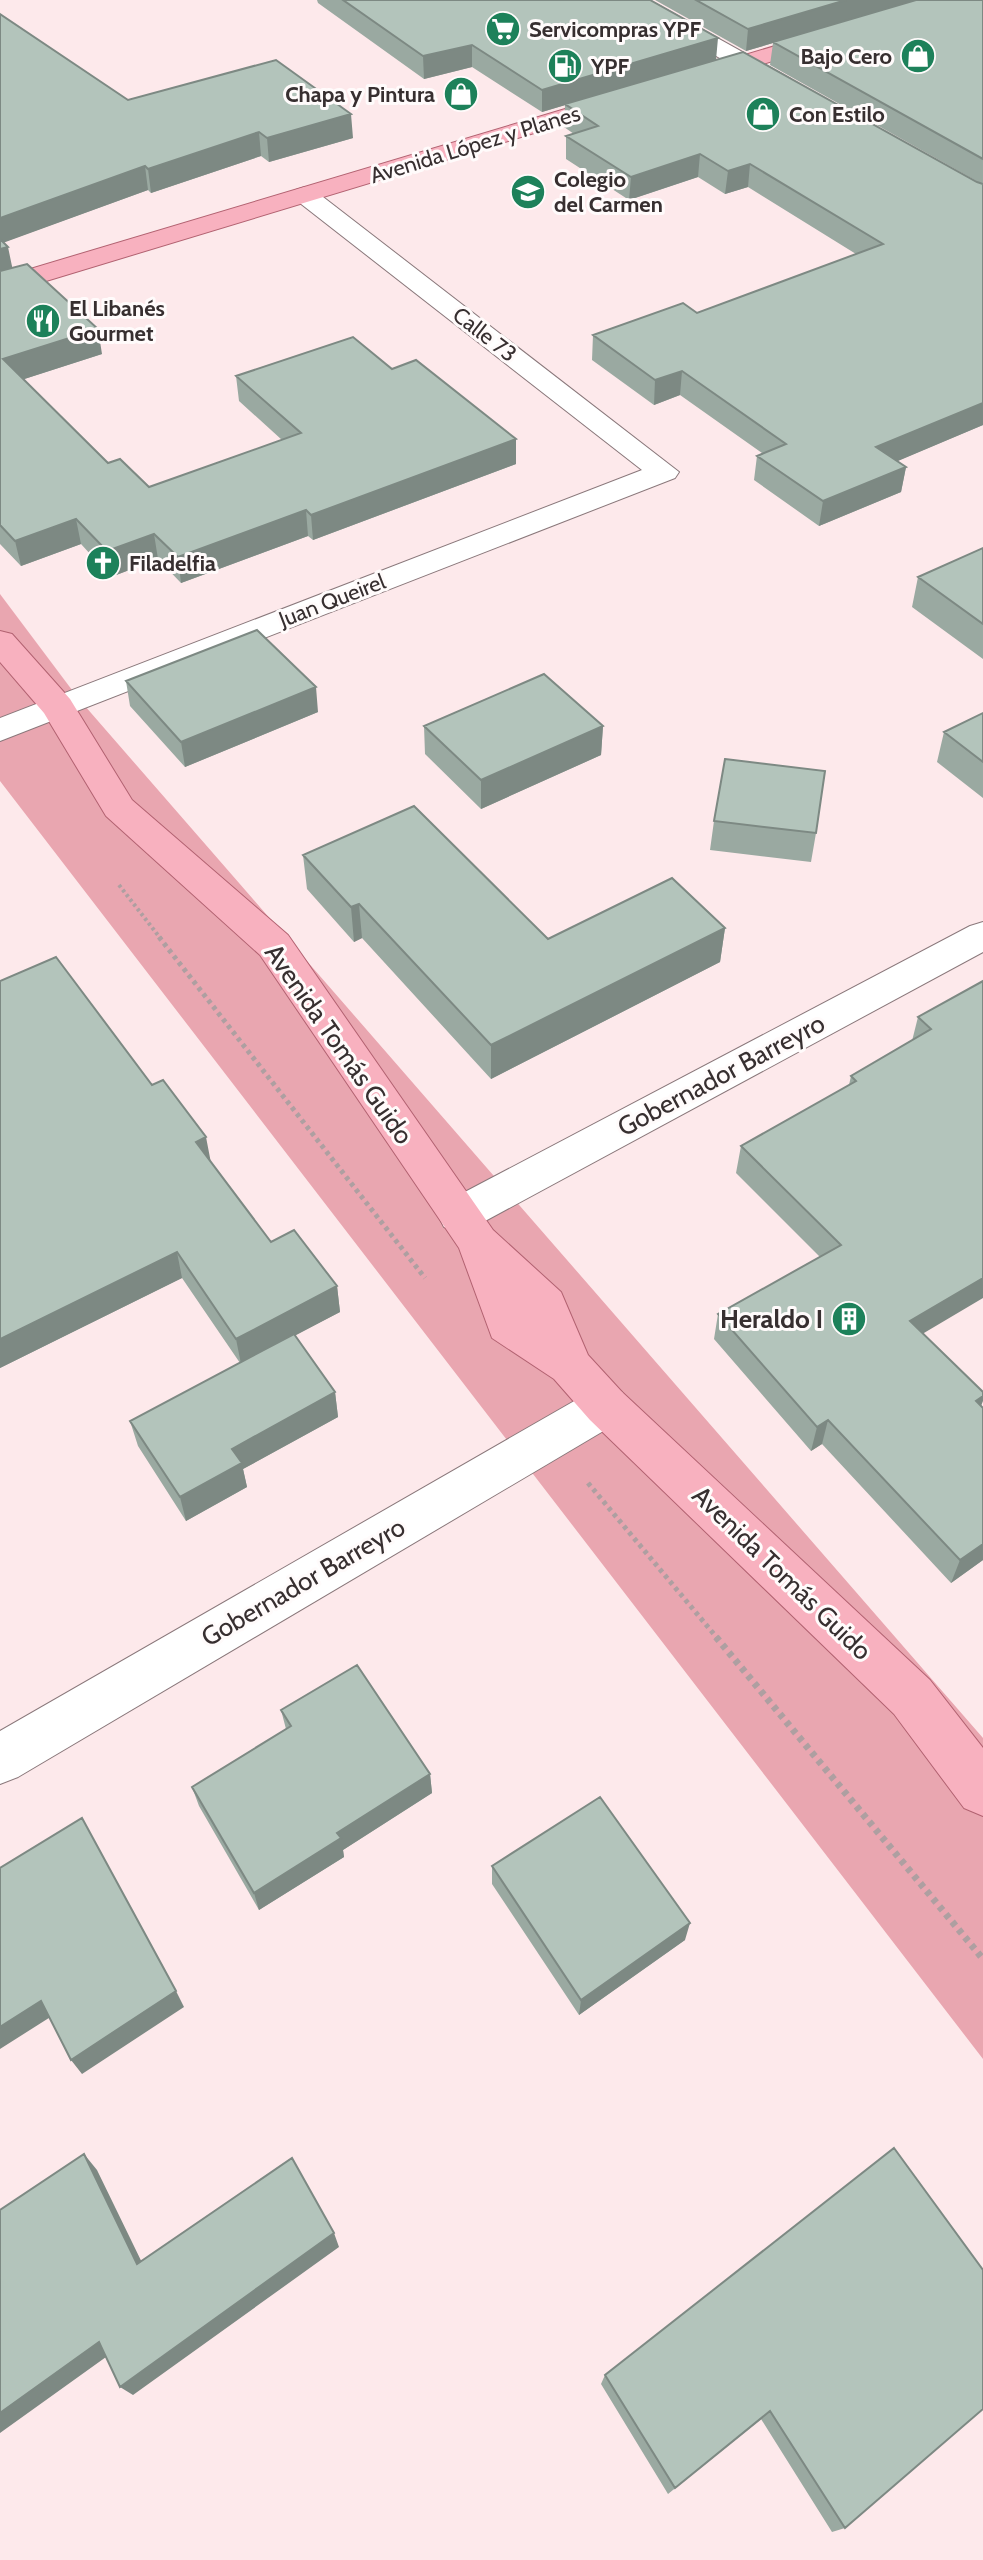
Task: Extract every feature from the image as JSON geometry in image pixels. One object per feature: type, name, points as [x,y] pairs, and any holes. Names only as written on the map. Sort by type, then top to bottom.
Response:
[{"type":"main road","points":[[674,83],[847,31]]},
{"type":"main road","name":"Avenida López y Planes","points":[[0,287],[645,92]]},
{"type":"main road","name":"Avenida Tomás Guido","points":[[0,641],[58,707],[119,808],[274,945],[468,1228],[508,1325],[570,1366],[606,1406],[912,1697],[983,1790]]},
{"type":"street","points":[[633,0],[808,99]]},
{"type":"street","name":"Calle 73","points":[[305,195],[664,472]]},
{"type":"street","name":"Juan Queirel","points":[[0,730],[664,472]]},
{"type":"street","name":"Gobernador Barreyro","points":[[468,1228],[983,935]]},
{"type":"street","name":"Gobernador Barreyro","points":[[0,1759],[606,1406]]},
{"type":"shaded area","points":[[0,594],[78,698],[983,1738],[983,2059],[0,781]]},
{"type":"building","points":[[343,0],[650,0],[718,38],[542,90],[472,45],[423,56]]},
{"type":"building","points":[[696,0],[846,0],[748,29]]},
{"type":"building","points":[[916,0],[983,0],[983,159],[773,42]]},
{"type":"building","points":[[0,14],[128,100],[276,60],[351,114],[267,138],[259,132],[148,169],[145,166],[0,218]]},
{"type":"building","points":[[743,52],[983,184],[983,403],[876,447],[906,467],[823,501],[757,456],[786,444],[682,371],[655,380],[593,335],[683,303],[697,313],[883,244],[750,164],[728,171],[700,154],[631,177],[566,136],[598,126],[565,104]]},
{"type":"building","points":[[27,264],[98,329],[3,359],[108,463],[120,459],[149,487],[301,433],[236,376],[353,337],[392,369],[416,360],[516,439],[311,515],[306,510],[178,557],[154,534],[107,551],[76,519],[15,541],[0,525],[0,271]]},
{"type":"building","points":[[983,548],[983,624],[918,577]]},
{"type":"building","points":[[257,630],[316,687],[181,742],[126,681]]},
{"type":"building","points":[[544,674],[603,726],[481,780],[424,726]]},
{"type":"building","points":[[983,713],[983,762],[944,732]]},
{"type":"building","points":[[725,759],[825,771],[816,833],[714,821]]},
{"type":"building","points":[[414,806],[548,939],[672,878],[725,928],[491,1045],[359,904],[351,907],[303,855]]},
{"type":"building","points":[[56,957],[152,1085],[163,1080],[206,1137],[196,1142],[271,1242],[294,1230],[337,1286],[236,1339],[177,1252],[0,1339],[0,981]]},
{"type":"building","points":[[983,981],[983,1278],[910,1321],[983,1392],[983,1396],[976,1401],[983,1408],[983,1544],[960,1560],[828,1420],[817,1427],[718,1314],[841,1245],[741,1146],[856,1081],[851,1076],[931,1029],[918,1017]]},
{"type":"building","points":[[294,1334],[335,1392],[232,1449],[242,1463],[180,1497],[130,1421]]},
{"type":"building","points":[[357,1665],[430,1774],[337,1833],[341,1838],[254,1893],[192,1787],[291,1726],[281,1710]]},
{"type":"building","points":[[600,1797],[690,1923],[581,2000],[492,1866]]},
{"type":"building","points":[[82,1818],[176,1991],[71,2060],[41,2001],[0,2027],[0,1868]]},
{"type":"building","points":[[894,2148],[983,2270],[983,2409],[845,2528],[770,2411],[675,2488],[605,2375]]},
{"type":"building","points":[[84,2154],[137,2264],[292,2158],[334,2233],[120,2387],[99,2342],[0,2413],[0,2210]]},
{"type":"place","name":"Servicompras YPF","points":[[503,29]]},
{"type":"place","name":"Bajo Cero","points":[[918,56]]},
{"type":"place","name":"YPF","points":[[565,66]]},
{"type":"place","name":"Chapa y Pintura","points":[[461,94]]},
{"type":"place","name":"Con Estilo","points":[[763,114]]},
{"type":"place","name":"Colegio del Carmen","points":[[528,192]]},
{"type":"place","name":"El Libanés Gourmet","points":[[43,321]]},
{"type":"place","name":"Filadelfia","points":[[103,563]]},
{"type":"place","name":"Heraldo I","points":[[849,1319]]}]
